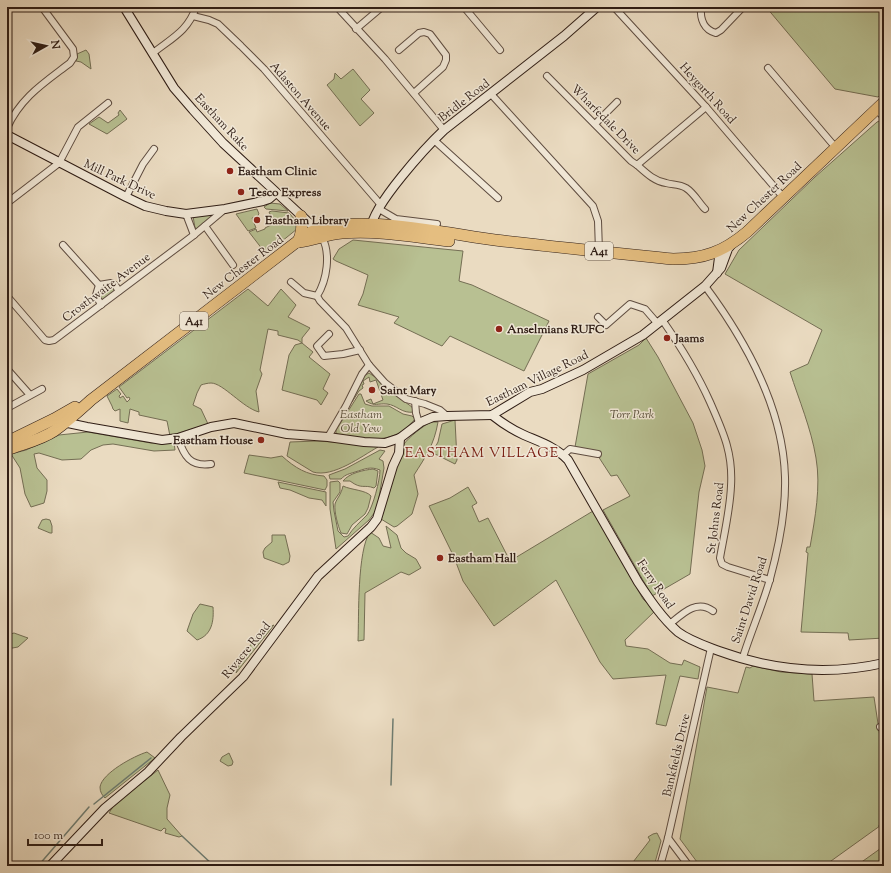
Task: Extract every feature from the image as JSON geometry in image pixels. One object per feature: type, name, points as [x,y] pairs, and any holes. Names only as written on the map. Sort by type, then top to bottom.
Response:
[{"type":"highway","name":"New Chester Road","points":[[370,229],[385,226],[496,240],[673,259],[691,259],[720,250],[733,243],[836,148],[882,110]]},
{"type":"highway","points":[[298,242],[301,236],[302,228],[301,216]]},
{"type":"highway","name":"New Chester Road","points":[[7,442],[78,412],[91,400],[308,233],[320,233],[347,224],[370,229],[460,242],[496,240]]},
{"type":"highway","name":"New Chester Road","points":[[7,450],[53,431],[59,421],[78,405],[91,400]]},
{"type":"street","points":[[7,128],[13,115],[28,96],[70,63],[74,57],[73,49],[42,7]]},
{"type":"street","name":"Eastham Rake","points":[[124,7],[174,88],[223,143],[320,233]]},
{"type":"street","points":[[152,53],[185,28],[193,16],[196,7]]},
{"type":"street","points":[[337,7],[414,93],[444,130]]},
{"type":"street","points":[[356,29],[382,7]]},
{"type":"street","name":"Bridle Road","points":[[370,229],[379,208],[407,169],[444,130],[564,36],[597,7]]},
{"type":"street","name":"Heygarth Road","points":[[614,7],[706,106],[783,197]]},
{"type":"street","points":[[701,7],[700,14],[704,25],[710,31],[716,33],[722,30],[743,7]]},
{"type":"street","points":[[469,8],[500,50]]},
{"type":"street","name":"Adaston Avenue","points":[[193,16],[218,24],[246,50],[264,69],[379,208]]},
{"type":"street","points":[[399,50],[419,33],[424,32],[430,34],[446,55],[446,62],[443,67],[414,93]]},
{"type":"street","points":[[768,68],[836,148]]},
{"type":"street","name":"Wharfedale Drive","points":[[547,76],[631,161],[637,165],[706,106]]},
{"type":"street","points":[[491,94],[593,206],[598,221],[599,251]]},
{"type":"street","points":[[595,124],[617,102]]},
{"type":"street","points":[[7,203],[59,163],[78,128],[108,103]]},
{"type":"street","name":"Mill Park Drive","points":[[7,135],[145,206],[186,214],[225,209],[263,201],[269,199],[276,193]]},
{"type":"street","points":[[434,140],[498,198]]},
{"type":"street","points":[[126,197],[142,164],[154,149]]},
{"type":"street","points":[[637,165],[654,179],[666,184],[678,184],[689,190],[705,209]]},
{"type":"street","points":[[379,208],[396,219],[437,224]]},
{"type":"street","points":[[379,208],[381,222],[385,226]]},
{"type":"street","name":"Crosthwaite Avenue","points":[[7,296],[45,340],[54,340],[194,235],[225,209]]},
{"type":"street","points":[[186,214],[194,235]]},
{"type":"street","points":[[205,226],[233,265]]},
{"type":"street","points":[[317,296],[327,265],[326,245],[320,233]]},
{"type":"street","name":"Eastham Village Road","points":[[59,421],[162,440],[178,438],[211,427],[234,423],[273,432],[385,443],[400,438],[419,423],[432,417],[492,415],[530,392],[548,386],[583,370],[643,335],[705,286],[721,268],[728,249],[733,243]]},
{"type":"street","points":[[63,245],[99,285]]},
{"type":"street","points":[[717,273],[720,250]]},
{"type":"street","points":[[702,256],[712,264],[717,273]]},
{"type":"street","points":[[291,282],[304,292],[317,296],[346,328],[370,365],[385,383],[406,399],[440,410],[447,416]]},
{"type":"street","points":[[99,285],[111,283],[119,291]]},
{"type":"street","points":[[99,285],[96,295],[101,305]]},
{"type":"street","name":"Saint David Road","points":[[705,286],[722,309],[746,349],[772,409],[780,435],[785,477],[784,507],[777,551],[770,580],[744,654]]},
{"type":"street","points":[[598,317],[606,325],[630,304],[645,309],[660,322]]},
{"type":"street","name":"St Johns Road","points":[[660,322],[683,349],[705,389],[723,430],[726,441],[730,458],[731,485],[720,558],[722,564],[770,580]]},
{"type":"street","points":[[329,334],[317,346],[324,356],[360,350]]},
{"type":"street","points":[[328,437],[362,374],[370,365]]},
{"type":"street","points":[[7,369],[30,395]]},
{"type":"street","points":[[9,407],[42,389]]},
{"type":"street","points":[[415,401],[419,423]]},
{"type":"street","points":[[78,412],[81,423],[87,427]]},
{"type":"street","name":"Ferry Road","points":[[492,415],[502,423],[550,446],[563,455],[572,466],[651,602],[679,632],[711,648],[742,659],[792,669],[840,669],[868,667],[884,663]]},
{"type":"street","points":[[178,438],[183,452],[194,464],[212,464]]},
{"type":"street","name":"Rivacre Road","points":[[50,866],[105,808],[148,772],[181,737],[243,677],[318,576],[377,519],[392,466],[399,453],[400,438]]},
{"type":"street","points":[[563,455],[570,449],[598,454]]},
{"type":"street","points":[[670,624],[692,607],[700,605],[712,607]]},
{"type":"street","name":"Bankfields Drive","points":[[660,866],[668,838],[711,648]]},
{"type":"street","points":[[668,838],[689,866]]},
{"type":"green space","points":[[766,7],[884,7],[884,91],[878,97],[835,89]]},
{"type":"green space","points":[[86,50],[89,54],[91,69],[81,62],[76,61],[77,54]]},
{"type":"green space","points":[[353,69],[370,90],[361,99],[374,113],[360,126],[327,85],[334,79],[335,73],[341,79]]},
{"type":"green space","points":[[120,110],[127,119],[107,134],[89,124],[99,117],[108,123],[119,115],[118,113]]},
{"type":"green space","points":[[884,119],[884,638],[849,640],[848,633],[801,632],[808,553],[806,552],[807,547],[810,547],[814,525],[818,480],[816,458],[811,436],[790,372],[808,364],[822,330],[725,274],[739,250],[815,177],[877,122]]},
{"type":"green space","points":[[270,203],[280,204],[288,211],[266,209],[264,207]]},
{"type":"green space","points":[[257,209],[259,214],[258,216],[252,218],[256,228],[248,231],[236,214]]},
{"type":"green space","points":[[269,212],[289,213],[296,221],[297,229],[266,254],[249,232],[256,229],[257,232],[271,225],[268,218],[271,216]]},
{"type":"green space","points":[[216,214],[198,229],[195,228],[193,216]]},
{"type":"green space","points":[[353,240],[463,251],[459,281],[472,285],[549,321],[524,371],[450,336],[442,346],[394,323],[399,317],[358,305],[363,294],[368,275],[333,259],[339,249]]},
{"type":"green space","points":[[109,285],[115,290],[105,299],[101,300],[101,290]]},
{"type":"green space","points":[[248,289],[268,306],[281,289],[296,305],[288,317],[310,328],[302,338],[302,343],[298,340],[278,335],[278,331],[268,329],[260,370],[262,374],[256,391],[259,412],[246,406],[216,384],[210,383],[201,385],[193,405],[201,409],[208,424],[170,436],[167,421],[139,415],[139,412],[130,409],[128,423],[120,421],[120,409],[115,411],[113,409],[107,396],[117,389],[121,394],[119,396],[120,398],[123,396],[127,402],[130,399],[129,397],[127,398],[119,387]]},
{"type":"green space","name":"Torr Park","points":[[646,338],[658,357],[693,423],[702,450],[705,466],[699,492],[690,574],[652,596],[603,510],[630,496],[617,475],[611,476],[598,456],[598,452],[575,447],[588,374],[639,345]]},
{"type":"green space","points":[[302,343],[313,352],[309,357],[330,374],[323,389],[328,393],[321,405],[317,400],[282,390],[289,355],[295,345]]},
{"type":"green space","points":[[369,373],[375,377],[391,392],[412,407],[414,412],[406,412],[391,405],[373,404],[383,400],[376,380],[370,382],[369,377],[363,381],[363,388],[359,391],[352,402],[356,389],[363,378]]},
{"type":"green space","name":"Eastham Old Yew","points":[[359,394],[361,394],[365,404],[372,406],[389,406],[403,414],[412,416],[415,419],[399,433],[391,437],[373,439],[342,437],[336,433],[336,430]]},
{"type":"green space","points":[[371,399],[373,404],[369,403],[366,401]]},
{"type":"green space","points":[[455,420],[457,460],[455,464],[435,454],[432,456],[432,453],[438,442],[442,424]]},
{"type":"green space","points":[[431,422],[438,422],[432,444],[414,475],[418,494],[412,514],[394,527],[381,519],[396,461],[406,441]]},
{"type":"green space","points":[[88,432],[151,443],[174,442],[175,450],[154,451],[113,444],[103,445],[91,450],[81,459],[62,460],[39,453],[34,454],[37,468],[47,480],[47,491],[44,503],[31,507],[25,494],[20,468],[11,454],[26,450],[59,435]]},
{"type":"green space","points":[[317,441],[366,444],[378,447],[347,465],[329,472],[321,473],[313,472],[287,456],[290,442]]},
{"type":"green space","points":[[380,450],[385,451],[379,459],[383,461],[384,468],[377,509],[369,520],[336,549],[330,509],[330,482],[338,481],[340,483],[340,492],[333,502],[338,531],[344,537],[348,536],[367,515],[372,506],[380,470],[373,468],[365,469],[348,474],[341,479],[330,479],[329,475],[345,469]]},
{"type":"green space","points":[[249,455],[271,458],[282,456],[302,470],[312,474],[324,476],[327,480],[327,486],[325,490],[244,473]]},
{"type":"green space","points":[[373,469],[378,471],[376,486],[374,488],[360,486],[350,481],[343,481],[353,474]]},
{"type":"green space","points":[[278,482],[326,492],[326,506],[322,500],[309,498],[290,490],[280,488]]},
{"type":"green space","points":[[343,486],[366,492],[371,496],[365,514],[352,525],[347,534],[341,533],[335,511],[335,504]]},
{"type":"green space","points":[[468,487],[477,503],[472,506],[479,522],[488,518],[510,561],[593,511],[643,599],[655,611],[625,640],[626,646],[648,649],[670,663],[682,665],[684,660],[700,667],[698,679],[680,676],[666,726],[656,724],[666,675],[613,679],[600,662],[556,580],[494,626],[463,581],[454,557],[429,506],[450,498]]},
{"type":"green space","points":[[42,520],[50,520],[52,533],[38,528]]},
{"type":"green space","points":[[386,526],[397,535],[401,548],[416,559],[421,568],[409,575],[401,572],[365,593],[364,640],[358,641],[361,568],[366,541],[370,532],[379,538],[383,546],[391,548]]},
{"type":"green space","points":[[272,535],[285,535],[290,556],[289,562],[283,565],[264,558],[263,552],[272,542]]},
{"type":"green space","points":[[200,604],[213,607],[213,617],[209,631],[202,638],[197,640],[187,631],[193,614]]},
{"type":"green space","points":[[274,625],[236,673],[243,654],[264,629]]},
{"type":"green space","points":[[14,633],[28,638],[18,647],[7,649],[7,635]]},
{"type":"green space","points":[[753,666],[781,672],[812,674],[814,701],[874,697],[884,757],[884,823],[824,866],[700,866],[680,839],[707,687],[738,693],[746,667],[750,668]]},
{"type":"green space","points":[[147,752],[155,758],[105,798],[101,793],[100,787],[106,776],[127,761]]},
{"type":"green space","points":[[229,753],[233,762],[232,765],[228,766],[220,761],[222,757]]},
{"type":"green space","points":[[158,770],[170,795],[167,808],[167,819],[182,836],[179,837],[165,833],[166,829],[164,828],[161,831],[109,813],[114,805]]},
{"type":"green space","points":[[657,833],[661,841],[654,866],[630,866],[650,840],[648,837]]},
{"type":"green space","points":[[884,846],[884,866],[856,866]]},
{"type":"waterway","points":[[391,785],[393,719]]},
{"type":"waterway","points":[[94,804],[151,758]]},
{"type":"waterway","points":[[38,866],[89,807]]},
{"type":"waterway","points":[[879,826],[884,823]]},
{"type":"waterway","points":[[182,836],[214,866]]},
{"type":"place","name":"Eastham Clinic","points":[[230,171]]},
{"type":"place","name":"Tesco Express","points":[[241,192]]},
{"type":"place","name":"Eastham Library","points":[[257,220]]},
{"type":"place","name":"Anselmians RUFC","points":[[499,329]]},
{"type":"place","name":"Jaams","points":[[667,338]]},
{"type":"place","name":"Saint Mary","points":[[372,390]]},
{"type":"place","name":"Eastham House","points":[[261,440]]},
{"type":"place","name":"Eastham Hall","points":[[440,558]]},
{"type":"district","name":"EASTHAM VILLAGE","points":[[482,452]]}]
